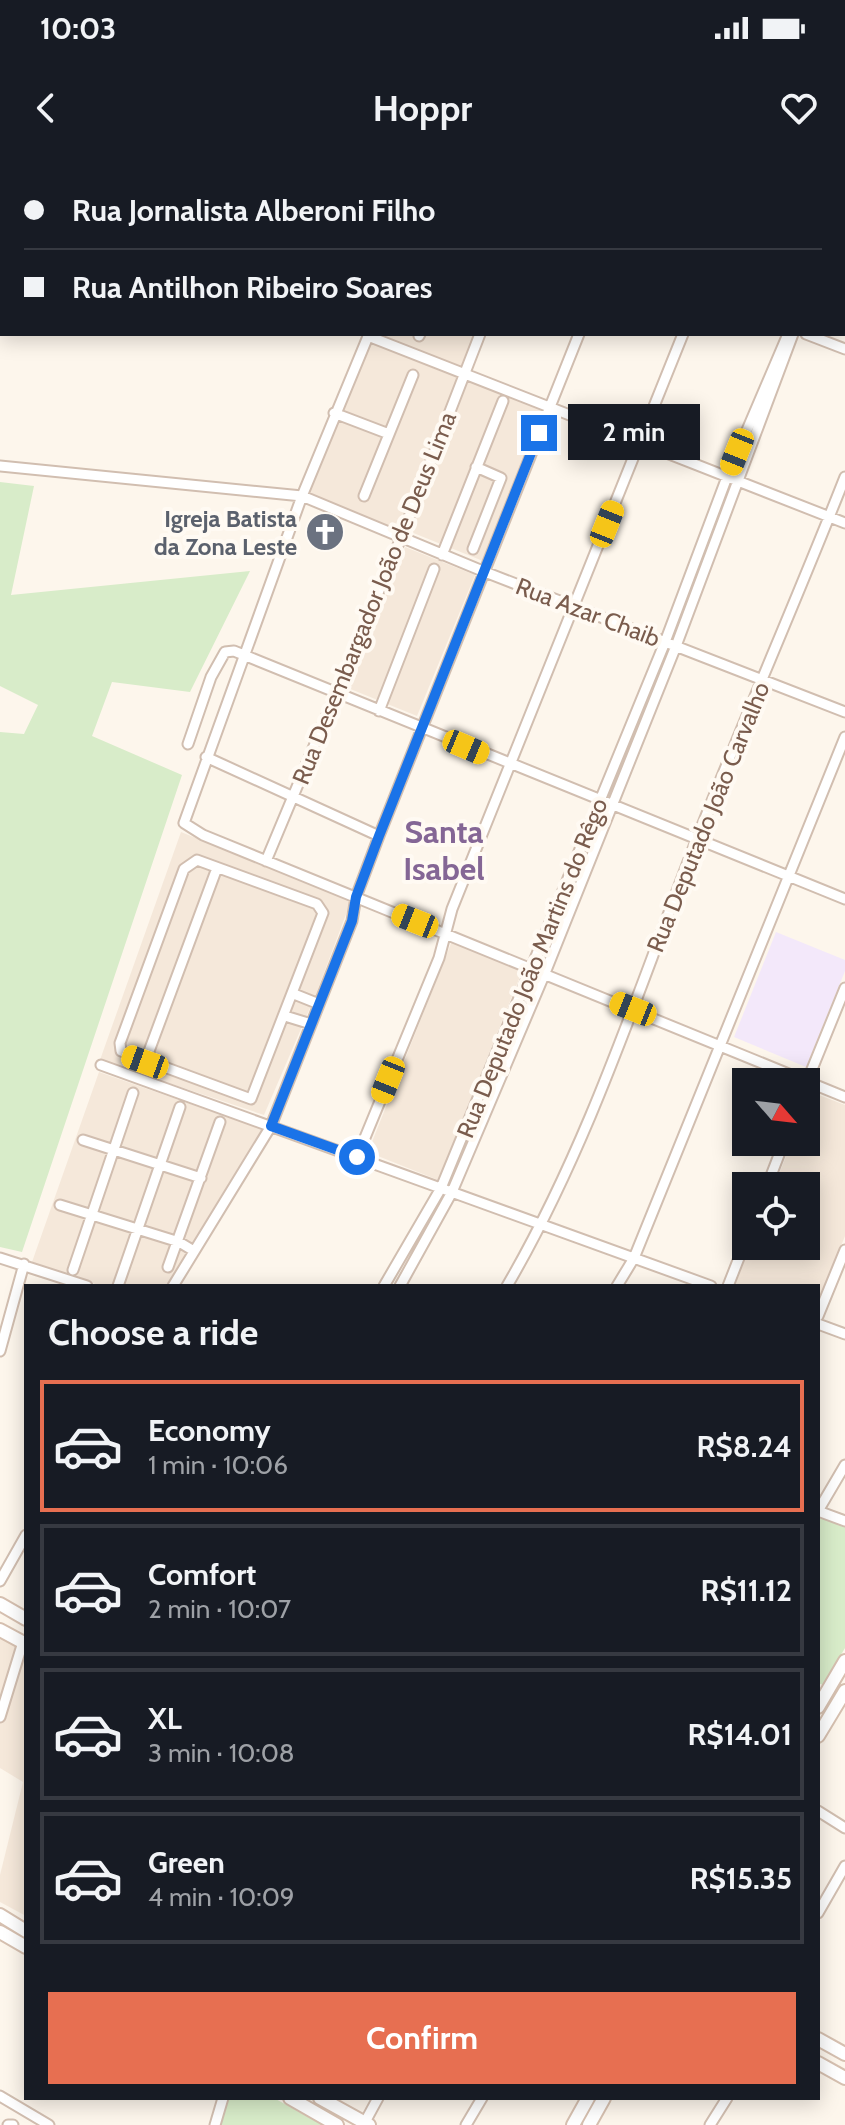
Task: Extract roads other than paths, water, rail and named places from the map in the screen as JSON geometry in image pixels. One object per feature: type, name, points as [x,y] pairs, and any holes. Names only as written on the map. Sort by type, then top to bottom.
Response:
[{"type":"main road","points":[[0,1604],[24,1618]]},
{"type":"main road","points":[[0,1630],[24,1643]]},
{"type":"main road","points":[[822,1694],[845,1661]]},
{"type":"main road","points":[[820,1733],[842,1697]]},
{"type":"main road","points":[[0,1915],[24,1930]]},
{"type":"main road","points":[[0,1932],[24,1946]]},
{"type":"main road","points":[[820,2040],[843,2048]]},
{"type":"main road","points":[[820,2064],[845,2078]]},
{"type":"main road","points":[[293,2100],[337,2125]]},
{"type":"main road","points":[[325,2100],[363,2124]]},
{"type":"main road","points":[[573,2125],[587,2100]]},
{"type":"main road","points":[[589,2125],[603,2100]]},
{"type":"street","points":[[368,336],[302,496],[183,820],[194,831],[773,1068]]},
{"type":"street","points":[[371,336],[845,523]]},
{"type":"street","name":"Rua Desembargador João de Deus Lima","points":[[266,861],[401,538],[479,336]]},
{"type":"street","points":[[174,1284],[271,1126],[352,921],[356,897],[379,836],[578,336]]},
{"type":"street","points":[[357,1157],[439,958],[445,933],[510,766],[682,336]]},
{"type":"street","name":"Rua Deputado João Martins do Rêgo","points":[[385,1284],[441,1188],[665,642],[727,477],[790,336]]},
{"type":"street","name":"Rua Deputado João Martins do Rêgo","points":[[401,1284],[452,1192],[545,973],[740,482],[790,336]]},
{"type":"street","points":[[811,336],[845,349]]},
{"type":"street","points":[[364,496],[413,375]]},
{"type":"street","points":[[442,555],[503,401]]},
{"type":"street","points":[[334,413],[389,434]]},
{"type":"street","name":"Rua Azar Chaib","points":[[0,466],[302,496],[442,555],[845,712]]},
{"type":"street","points":[[473,549],[501,478],[476,467]]},
{"type":"street","name":"Rua Deputado João Carvalho","points":[[508,1284],[542,1225],[633,1009],[697,841],[845,477]]},
{"type":"street","points":[[379,711],[434,569]]},
{"type":"street","points":[[188,744],[211,677],[225,652],[243,654],[510,766],[845,899]]},
{"type":"street","points":[[618,1284],[634,1258],[845,737]]},
{"type":"street","points":[[206,757],[295,795],[379,836]]},
{"type":"street","points":[[197,860],[317,904],[323,913],[294,994],[251,1099],[125,1055],[120,1043],[173,898],[190,863],[197,860]]},
{"type":"street","points":[[145,1062],[217,868]]},
{"type":"street","points":[[813,1068],[845,988]]},
{"type":"street","points":[[294,994],[319,1004]]},
{"type":"street","points":[[285,1016],[311,1024]]},
{"type":"street","points":[[101,1065],[706,1284]]},
{"type":"street","points":[[820,1088],[845,1097]]},
{"type":"street","points":[[73,1270],[133,1093]]},
{"type":"street","points":[[119,1284],[180,1107]]},
{"type":"street","points":[[168,1267],[220,1122]]},
{"type":"street","points":[[83,1140],[201,1178]]},
{"type":"street","points":[[60,1205],[179,1242],[194,1251]]},
{"type":"street","points":[[820,1311],[845,1250]]},
{"type":"street","points":[[0,1258],[81,1284]]},
{"type":"street","points":[[729,1284],[738,1260]]},
{"type":"street","points":[[0,1351],[24,1264]]},
{"type":"street","points":[[820,1325],[845,1334]]},
{"type":"street","points":[[820,1508],[845,1465]]},
{"type":"street","points":[[820,1512],[845,1521]]},
{"type":"street","points":[[0,1581],[24,1539]]},
{"type":"street","points":[[0,1717],[4,1687],[24,1643]]},
{"type":"street","points":[[822,1694],[842,1697]]},
{"type":"street","points":[[820,1812],[845,1828]]},
{"type":"street","points":[[820,1910],[845,1866]]},
{"type":"street","points":[[0,2096],[49,2125]]},
{"type":"street","points":[[215,2125],[222,2100]]},
{"type":"street","points":[[363,2124],[377,2100]]},
{"type":"street","points":[[466,2125],[481,2100]]},
{"type":"street","points":[[710,2125],[726,2100]]},
{"type":"street","points":[[13,2125],[26,2112]]},
{"type":"place","name":"Igreja Batista da Zona Leste","points":[[325,532]]},
{"type":"district","name":"Santa Isabel","points":[[444,850]]}]
